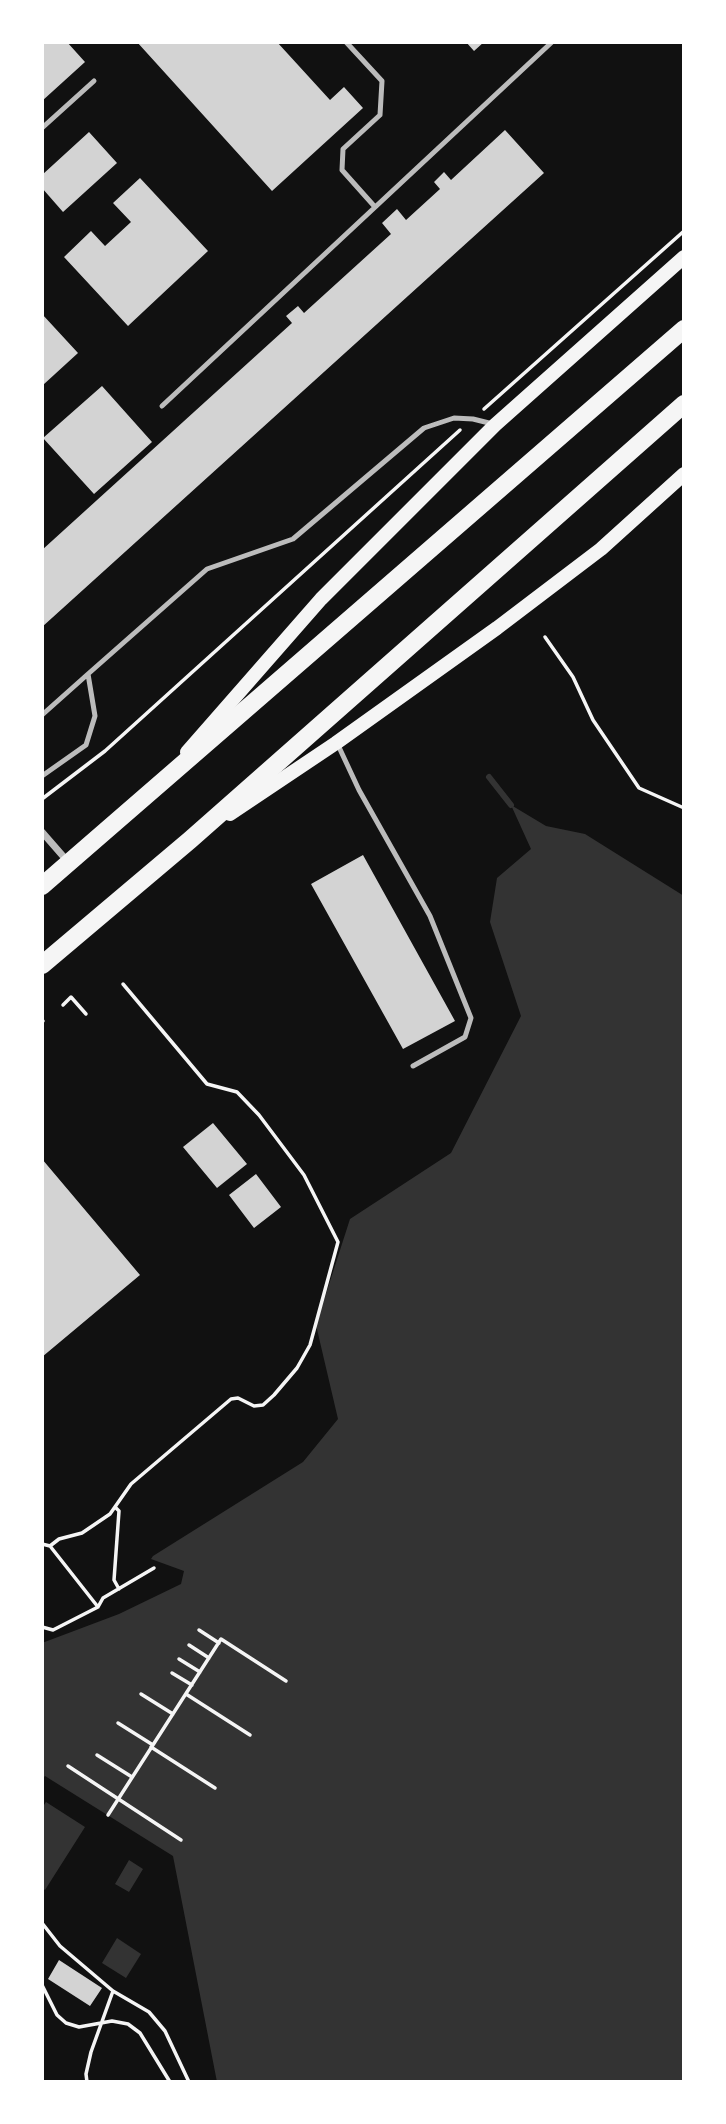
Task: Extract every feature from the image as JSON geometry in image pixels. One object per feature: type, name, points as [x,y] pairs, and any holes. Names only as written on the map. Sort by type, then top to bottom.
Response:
[{"type":"main road","points":[[150,793],[321,599],[495,425],[684,257]]},
{"type":"main road","points":[[42,886],[684,329]]},
{"type":"main road","points":[[42,965],[190,840],[684,404]]},
{"type":"main road","points":[[190,840],[337,743],[497,628],[601,550],[684,474]]},
{"type":"street","points":[[42,832],[69,863]]},
{"type":"lane","points":[[346,42],[382,80],[380,115],[343,149],[342,170],[375,207]]},
{"type":"lane","points":[[162,406],[552,42]]},
{"type":"lane","points":[[42,128],[94,81]]},
{"type":"lane","points":[[42,715],[207,569],[293,539],[424,428],[454,418],[473,419],[495,425]]},
{"type":"lane","points":[[42,776],[86,745],[95,716],[88,674]]},
{"type":"lane","points":[[337,743],[359,790],[430,916],[471,1018],[466,1037],[413,1066]]},
{"type":"path","points":[[42,799],[105,751],[684,231]]},
{"type":"path","points":[[545,637],[573,677],[593,720],[639,788],[684,808]]},
{"type":"path","points":[[50,1546],[59,1539],[82,1533],[110,1514],[131,1484],[231,1399],[238,1398],[254,1406],[263,1405],[297,1368],[310,1345],[338,1242],[304,1175],[259,1115],[237,1092],[207,1084],[123,984]]},
{"type":"path","points":[[63,1005],[71,997],[86,1014]]},
{"type":"path","points":[[115,1507],[119,1511],[114,1580],[119,1589]]},
{"type":"path","points":[[42,1544],[50,1546],[98,1607]]},
{"type":"path","points":[[42,1627],[53,1630],[98,1607],[103,1598],[154,1568]]},
{"type":"path","points":[[199,1630],[219,1643]]},
{"type":"path","points":[[108,1815],[221,1639],[286,1681]]},
{"type":"path","points":[[189,1645],[209,1658]]},
{"type":"path","points":[[179,1659],[200,1672]]},
{"type":"path","points":[[172,1673],[191,1685]]},
{"type":"path","points":[[141,1694],[173,1714]]},
{"type":"path","points":[[186,1694],[250,1735]]},
{"type":"path","points":[[118,1723],[215,1788]]},
{"type":"path","points":[[97,1755],[132,1777]]},
{"type":"path","points":[[68,1766],[181,1840]]},
{"type":"path","points":[[42,1923],[60,1946],[113,1991],[149,2012],[165,2031],[189,2082]]},
{"type":"path","points":[[42,1985],[57,2015],[66,2024],[79,2027],[112,2021],[128,2024],[140,2034],[170,2082]]},
{"type":"path","points":[[88,2082],[86,2074],[100,2022],[113,1991]]},
{"type":"shaded area","points":[[511,805],[546,826],[585,834],[684,896],[684,2082],[217,2082],[173,1856],[45,1776],[42,1779],[42,1643],[119,1614],[181,1584],[184,1571],[151,1559],[153,1556],[303,1462],[338,1419],[316,1325],[350,1219],[451,1153],[521,1016],[490,922],[497,878],[531,849]]},
{"type":"shaded area","points":[[46,1802],[85,1827],[45,1890],[42,1888],[42,1808]]},
{"type":"shaded area","points":[[129,1860],[143,1869],[129,1892],[115,1884]]},
{"type":"shaded area","points":[[117,1938],[141,1954],[126,1978],[102,1963]]},
{"type":"building","points":[[42,42],[67,42],[85,62],[42,101]]},
{"type":"building","points":[[137,42],[277,42],[330,100],[344,87],[363,108],[272,191]]},
{"type":"building","points":[[466,42],[484,42],[474,51]]},
{"type":"building","points":[[505,130],[544,173],[42,627],[42,550],[292,323],[286,316],[298,306],[304,313],[391,234],[382,223],[397,209],[406,220],[440,189],[434,182],[444,172],[451,180]]},
{"type":"building","points":[[89,132],[117,163],[63,212],[42,188],[42,175]]},
{"type":"building","points":[[140,178],[208,251],[128,326],[64,257],[91,231],[105,246],[131,222],[113,203]]},
{"type":"building","points":[[42,314],[78,353],[43,385],[42,383]]},
{"type":"building","points":[[102,386],[152,442],[94,494],[43,438]]},
{"type":"building","points":[[363,855],[455,1021],[403,1049],[311,884]]},
{"type":"building","points":[[213,1123],[247,1164],[217,1188],[183,1147]]},
{"type":"building","points":[[42,1159],[140,1275],[42,1357]]},
{"type":"building","points":[[256,1174],[281,1207],[254,1228],[229,1195]]},
{"type":"building","points":[[59,1960],[102,1988],[90,2006],[48,1979]]},
{"type":"waterway","points":[[489,777],[511,805]]}]
